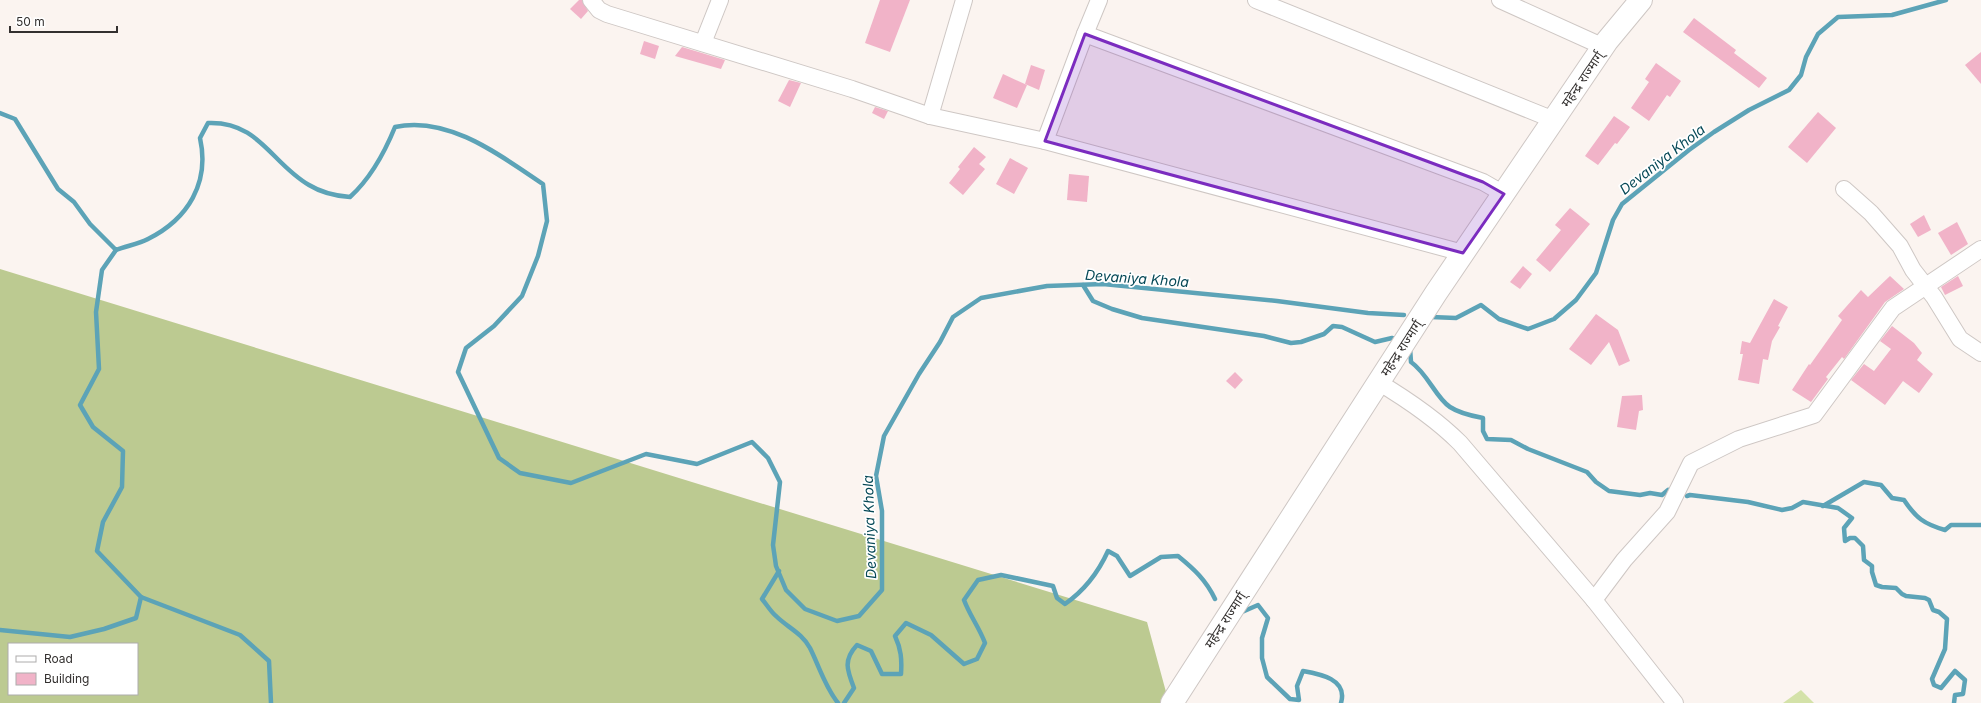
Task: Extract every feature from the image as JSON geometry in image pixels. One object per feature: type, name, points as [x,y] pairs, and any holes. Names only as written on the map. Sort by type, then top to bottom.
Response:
[{"type":"highway","name":"महेन्द्र राज्मार्ग्","points":[[1172,703],[1436,293],[1604,47],[1641,0]]},
{"type":"street","points":[[591,0],[600,10],[607,14],[852,89],[930,116],[1045,141],[1463,253]]},
{"type":"street","points":[[703,43],[720,0]]},
{"type":"street","points":[[930,116],[964,0]]},
{"type":"street","points":[[1045,141],[1099,0]]},
{"type":"street","points":[[1256,0],[1554,120]]},
{"type":"street","points":[[1500,0],[1604,47]]},
{"type":"street","points":[[1085,34],[1483,182],[1504,194]]},
{"type":"street","points":[[1844,188],[1871,213],[1900,246],[1912,270],[1934,296],[1960,339],[1981,353]]},
{"type":"street","points":[[1594,600],[1624,560],[1667,512],[1691,463],[1739,439],[1814,415],[1893,308],[1981,249]]},
{"type":"street","points":[[1378,382],[1416,405],[1439,423],[1460,443],[1594,600],[1675,703]]},
{"type":"highlighted area","points":[[1085,34],[1483,182],[1504,194],[1463,253],[1045,141]]},
{"type":"green space","points":[[0,269],[1147,622],[1169,703],[0,703]]},
{"type":"green space","points":[[1801,690],[1814,703],[1783,703]]},
{"type":"building","points":[[579,0],[582,0],[588,11],[581,19],[570,9]]},
{"type":"building","points":[[880,0],[910,0],[890,52],[865,43]]},
{"type":"building","points":[[1694,18],[1736,50],[1734,53],[1767,78],[1759,88],[1683,32]]},
{"type":"building","points":[[644,41],[659,46],[655,59],[640,54]]},
{"type":"building","points":[[682,47],[725,60],[721,69],[675,56]]},
{"type":"building","points":[[1981,52],[1981,84],[1965,65]]},
{"type":"building","points":[[1656,63],[1681,81],[1670,97],[1667,95],[1649,121],[1631,108],[1649,82],[1645,79]]},
{"type":"building","points":[[1031,65],[1045,70],[1039,90],[1025,84]]},
{"type":"building","points":[[1003,74],[1027,85],[1017,108],[993,98]]},
{"type":"building","points":[[789,80],[801,83],[790,107],[778,101]]},
{"type":"building","points":[[875,107],[888,111],[884,119],[872,113]]},
{"type":"building","points":[[1818,112],[1836,128],[1807,163],[1788,147]]},
{"type":"building","points":[[1614,116],[1630,127],[1598,165],[1585,156]]},
{"type":"building","points":[[974,147],[986,157],[979,164],[985,169],[963,195],[949,183],[960,169],[958,167]]},
{"type":"building","points":[[1010,158],[1028,168],[1014,194],[996,184]]},
{"type":"building","points":[[1069,174],[1089,176],[1087,202],[1067,200]]},
{"type":"building","points":[[1570,208],[1590,224],[1550,272],[1536,260],[1561,230],[1555,225]]},
{"type":"building","points":[[1924,215],[1931,230],[1918,237],[1910,224]]},
{"type":"building","points":[[1957,222],[1968,244],[1951,255],[1938,233]]},
{"type":"building","points":[[1523,266],[1532,274],[1520,289],[1510,282]]},
{"type":"building","points":[[1890,276],[1904,289],[1885,302],[1844,359],[1842,357],[1826,377],[1828,379],[1811,402],[1792,390],[1809,364],[1810,365],[1842,320],[1838,316],[1861,290],[1868,297]]},
{"type":"building","points":[[1958,276],[1963,286],[1945,295],[1941,287]]},
{"type":"building","points":[[1774,299],[1788,307],[1778,326],[1780,327],[1772,341],[1768,360],[1763,359],[1759,384],[1738,380],[1743,354],[1740,354],[1742,341],[1750,343]]},
{"type":"building","points":[[1596,314],[1618,330],[1630,361],[1619,366],[1609,342],[1591,365],[1569,349]]},
{"type":"building","points":[[1892,326],[1914,343],[1922,353],[1917,360],[1933,374],[1919,393],[1903,381],[1885,405],[1851,380],[1864,364],[1874,371],[1891,349],[1880,341]]},
{"type":"building","points":[[1235,372],[1243,380],[1235,389],[1226,381]]},
{"type":"building","points":[[1642,395],[1643,410],[1639,411],[1636,430],[1617,427],[1622,396]]},
{"type":"waterway","name":"Devaniya Khola","points":[[1431,317],[1456,318],[1481,305],[1499,319],[1528,329],[1554,319],[1576,300],[1596,273],[1613,220],[1622,204],[1689,150],[1714,132],[1749,110],[1789,90],[1801,75],[1806,57],[1818,34],[1838,17],[1892,15],[1946,0]]},
{"type":"waterway","name":"Devaniya Khola","points":[[0,113],[15,119],[58,189],[74,202],[90,224],[116,250],[141,242],[162,231],[185,210],[193,198],[202,170],[200,138],[208,123],[225,124],[240,129],[252,136],[284,166],[309,185],[324,192],[345,197],[350,197],[358,190],[371,174],[395,127],[415,125],[435,127],[454,132],[492,150],[543,184],[547,221],[538,256],[522,296],[494,326],[466,348],[458,372],[499,458],[520,473],[571,483],[646,454],[697,464],[752,442],[768,458],[780,482],[773,545],[776,566],[786,590],[805,609],[837,621],[859,616],[882,590],[882,511],[876,476],[884,436],[919,374],[940,342],[953,317],[981,298],[1047,286],[1103,284],[1277,301],[1368,313],[1404,315]]},
{"type":"waterway","points":[[0,630],[70,637],[104,629],[136,618],[141,597],[97,551],[103,522],[122,487],[123,451],[93,427],[80,405],[99,369],[96,312],[102,270],[116,250]]},
{"type":"waterway","points":[[1083,285],[1093,301],[1112,309],[1142,318],[1264,336],[1291,343],[1301,342],[1324,334],[1333,326],[1342,327],[1375,342],[1392,338],[1399,340]]},
{"type":"waterway","points":[[1410,348],[1411,362],[1422,373],[1445,403],[1461,413],[1483,418],[1483,431],[1487,439],[1511,440],[1528,449],[1587,472],[1596,482],[1609,491],[1640,495],[1650,493],[1662,495],[1668,490]]},
{"type":"waterway","points":[[1823,506],[1864,482],[1881,485],[1892,498],[1904,500],[1921,520],[1938,528],[1945,530],[1951,525],[1981,525]]},
{"type":"waterway","points":[[1687,496],[1690,495],[1748,502],[1782,510],[1792,508],[1803,502],[1838,508],[1852,518],[1844,528],[1845,541],[1850,538],[1855,538],[1863,546],[1864,560],[1872,566],[1872,572],[1876,585],[1896,588],[1906,596],[1925,598],[1929,600],[1933,610],[1939,612],[1947,619],[1945,649],[1932,679],[1934,685],[1941,688],[1955,671],[1965,680],[1963,694],[1955,695],[1954,703]]},
{"type":"waterway","points":[[844,703],[854,688],[848,670],[848,660],[857,645],[871,651],[882,674],[901,674],[901,654],[895,636],[906,623],[931,635],[964,664],[977,659],[985,643],[964,600],[978,580],[1001,575],[1053,586],[1057,598],[1065,604],[1085,587],[1100,567],[1108,551],[1117,556],[1130,576],[1161,557],[1178,556],[1199,575],[1208,586],[1215,599]]},
{"type":"waterway","points":[[779,571],[762,599],[780,620],[799,634],[807,643],[833,697],[838,703]]},
{"type":"waterway","points":[[141,597],[240,635],[269,661],[271,703]]},
{"type":"waterway","points":[[1242,612],[1258,605],[1268,618],[1262,638],[1262,658],[1267,677],[1290,699],[1299,700],[1297,686],[1303,671],[1324,676],[1337,683],[1342,695],[1341,703]]}]
